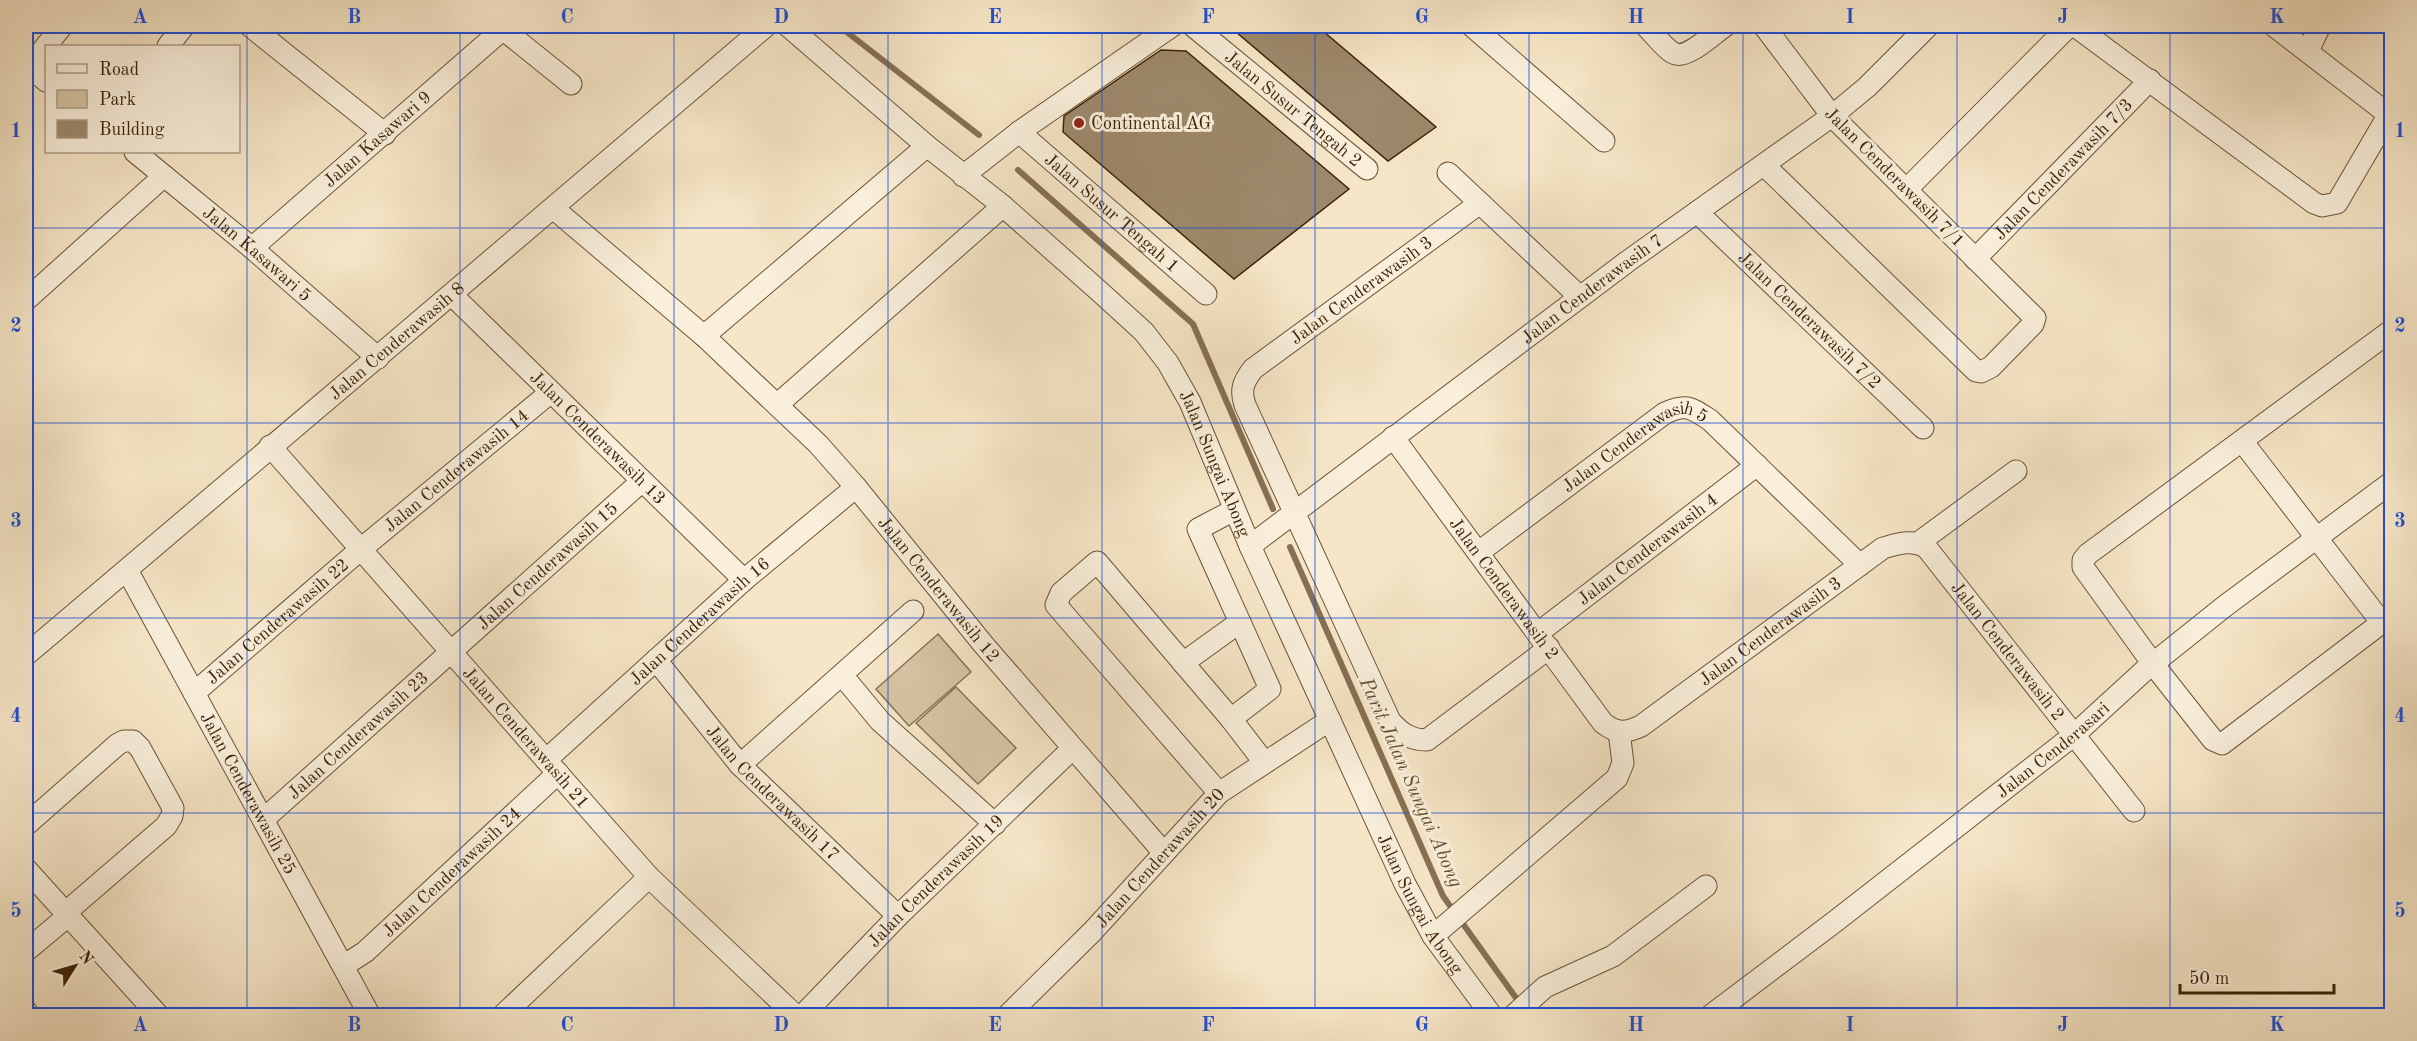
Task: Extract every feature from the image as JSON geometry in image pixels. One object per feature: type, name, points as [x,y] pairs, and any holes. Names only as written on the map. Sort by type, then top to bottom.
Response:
[{"type":"street","points":[[46,45],[63,26]]},
{"type":"street","points":[[169,45],[184,26]]},
{"type":"street","points":[[250,26],[385,134]]},
{"type":"street","name":"Jalan Cenderawasih 8","points":[[26,655],[766,26]]},
{"type":"street","name":"Jalan Sungai Abong","points":[[788,26],[927,146],[1004,207],[1144,332],[1168,363],[1190,402],[1250,546],[1405,884],[1433,936],[1492,1016]]},
{"type":"street","points":[[963,176],[1019,132],[1172,26]]},
{"type":"street","name":"Jalan Susur Tengah 2","points":[[1193,26],[1367,169]]},
{"type":"street","points":[[1472,26],[1605,141]]},
{"type":"street","points":[[1646,26],[1672,53],[1678,55],[1686,54],[1725,26]]},
{"type":"street","name":"Jalan Cenderawasih 7/1","points":[[1764,26],[1832,116],[2035,318],[1991,367],[1981,372],[1976,371],[1764,165]]},
{"type":"street","name":"Jalan Cenderawasih 7","points":[[1250,546],[1580,297],[1832,116],[1867,87],[1928,26]]},
{"type":"street","points":[[1906,190],[2069,26]]},
{"type":"street","points":[[2075,26],[2314,203],[2322,206],[2337,202],[2390,114],[2274,26]]},
{"type":"street","points":[[2308,51],[2320,26]]},
{"type":"street","points":[[501,27],[572,84]]},
{"type":"street","name":"Jalan Kasawari 9","points":[[252,248],[385,134],[501,27]]},
{"type":"street","points":[[45,46],[27,67],[45,80]]},
{"type":"street","name":"Jalan Cenderawasih 7/3","points":[[1976,259],[2150,80]]},
{"type":"street","name":"Jalan Susur Tengah 1","points":[[1019,132],[1206,294]]},
{"type":"street","points":[[704,336],[927,146]]},
{"type":"street","name":"Jalan Kasawari 5","points":[[136,153],[252,248],[378,357]]},
{"type":"street","points":[[1448,173],[1580,297]]},
{"type":"street","points":[[26,300],[164,176]]},
{"type":"street","name":"Jalan Cenderawasih 3","points":[[1296,512],[1245,405],[1241,393],[1244,381],[1253,369],[1480,203]]},
{"type":"street","points":[[778,404],[1004,207]]},
{"type":"street","name":"Jalan Cenderawasih 12","points":[[554,208],[704,336],[818,444],[1072,749],[1164,853]]},
{"type":"street","name":"Jalan Cenderawasih 7/2","points":[[1697,212],[1923,428]]},
{"type":"street","name":"Jalan Cenderawasih 13","points":[[452,295],[744,580]]},
{"type":"street","points":[[2242,441],[2316,539],[2386,619],[2222,744],[2213,740],[2152,664],[2086,574],[2083,560],[2242,441],[2391,330]]},
{"type":"street","name":"Jalan Cenderawasih 14","points":[[361,549],[551,392]]},
{"type":"street","name":"Jalan Cenderawasih 5","points":[[1479,552],[1665,413],[1679,406],[1694,410],[1710,420],[1860,565]]},
{"type":"street","name":"Jalan Cenderawasih 2","points":[[1393,437],[1603,723],[1619,732]]},
{"type":"street","name":"Jalan Cenderawasih 21","points":[[270,447],[649,877],[796,1016]]},
{"type":"street","name":"Jalan Cenderawasih 4","points":[[1296,512],[1390,721],[1401,733],[1416,740],[1427,740],[1757,465]]},
{"type":"street","points":[[1922,545],[2016,471]]},
{"type":"street","name":"Jalan Cenderawasih 15","points":[[450,651],[642,481]]},
{"type":"street","name":"Jalan Cenderasari","points":[[1710,1016],[2074,735],[2152,664],[2391,482]]},
{"type":"street","name":"Jalan Cenderawasih 16","points":[[552,767],[656,660],[744,580],[856,487]]},
{"type":"street","points":[[1231,718],[1270,689],[1198,529],[1234,510]]},
{"type":"street","name":"Jalan Cenderawasih 3","points":[[1619,732],[1641,726],[1882,548],[1902,543],[1922,545]]},
{"type":"street","name":"Jalan Cenderawasih 2","points":[[1922,545],[2134,811]]},
{"type":"street","name":"Jalan Cenderawasih 22","points":[[194,693],[361,549]]},
{"type":"street","points":[[1218,793],[1056,605],[1058,598],[1097,562],[1231,718],[1264,762]]},
{"type":"street","name":"Jalan Cenderawasih 25","points":[[127,570],[370,1016]]},
{"type":"street","points":[[740,765],[913,611]]},
{"type":"street","points":[[1184,663],[1240,622]]},
{"type":"street","name":"Jalan Cenderawasih 23","points":[[264,819],[450,651]]},
{"type":"street","name":"Jalan Cenderawasih 17","points":[[656,660],[740,765],[898,916]]},
{"type":"street","points":[[842,675],[880,721],[995,824]]},
{"type":"street","name":"Jalan Cenderawasih 20","points":[[1007,1016],[1092,932],[1218,793],[1330,720]]},
{"type":"street","points":[[1433,936],[1617,778],[1623,763],[1619,732]]},
{"type":"street","points":[[26,825],[124,741],[133,741],[140,748],[173,808],[172,816],[166,826],[26,951]]},
{"type":"street","name":"Jalan Cenderawasih 19","points":[[802,1016],[898,916],[1072,749]]},
{"type":"street","name":"Jalan Cenderawasih 24","points":[[343,966],[365,952],[552,767]]},
{"type":"street","points":[[26,869],[159,1016]]},
{"type":"street","points":[[502,1016],[649,877]]},
{"type":"street","points":[[1523,1006],[1558,981],[1613,956],[1706,886]]},
{"type":"street","points":[[26,1011],[29,1016]]},
{"type":"green space","points":[[938,634],[971,672],[909,726],[876,689]]},
{"type":"green space","points":[[956,687],[1016,748],[978,784],[916,723]]},
{"type":"building","points":[[1229,26],[1317,26],[1436,127],[1388,161]]},
{"type":"building","points":[[1161,50],[1186,51],[1349,189],[1234,279],[1063,132],[1064,116]]},
{"type":"waterway","name":"Parit Jalan Sungai Abong","points":[[839,26],[979,135]]},
{"type":"waterway","name":"Parit Jalan Sungai Abong","points":[[1018,170],[1193,324],[1273,509]]},
{"type":"waterway","name":"Parit Jalan Sungai Abong","points":[[1290,547],[1443,896],[1529,1016]]},
{"type":"place","name":"Continental AG","points":[[1079,123]]}]
